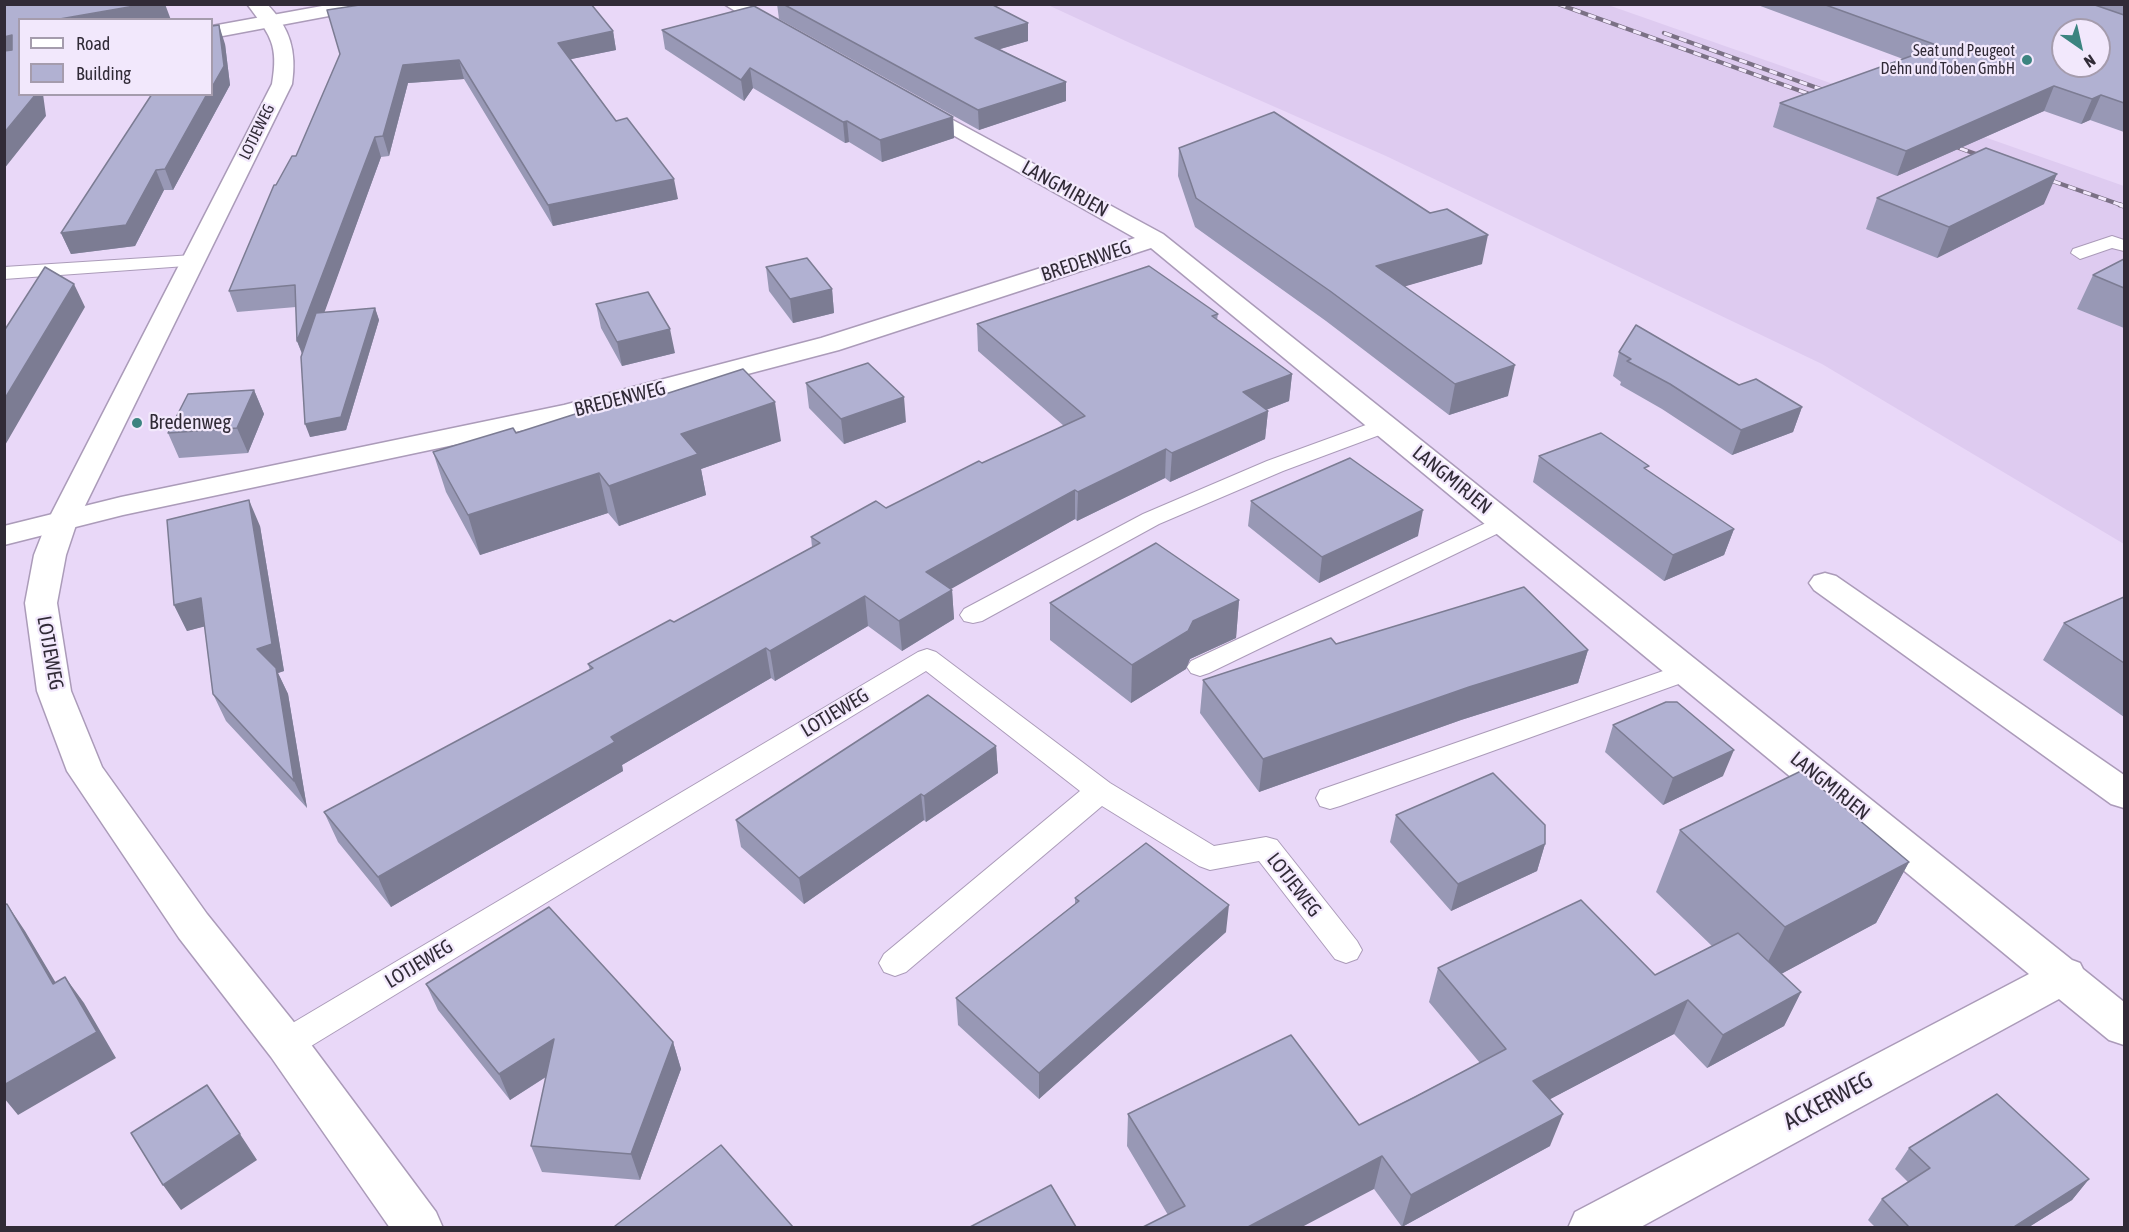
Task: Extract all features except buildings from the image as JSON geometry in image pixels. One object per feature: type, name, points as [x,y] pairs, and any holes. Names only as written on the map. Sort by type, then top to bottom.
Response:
[{"type":"street","points":[[213,32],[265,13],[366,4]]},
{"type":"street","points":[[733,4],[798,41]]},
{"type":"street","name":"LOTJEWEG","points":[[265,13],[284,44],[285,66],[282,84],[62,522],[50,555],[41,603],[54,691],[85,771],[193,926],[286,1044],[419,1227]]},
{"type":"street","name":"LANGMIRJEN","points":[[891,92],[1155,239],[2064,975],[2124,1027]]},
{"type":"street","name":"BREDENWEG","points":[[4,536],[120,506],[566,413],[830,344],[1155,239]]},
{"type":"street","points":[[1825,583],[2124,794]]},
{"type":"street","name":"ACKERWEG","points":[[1592,1227],[2064,975]]},
{"type":"lane","points":[[2080,253],[2112,242],[2124,246]]},
{"type":"lane","points":[[4,273],[193,261]]},
{"type":"lane","points":[[973,615],[1151,519],[1275,466],[1385,425]]},
{"type":"lane","points":[[1200,667],[1503,522]]},
{"type":"lane","name":"LOTJEWEG","points":[[286,1044],[927,658],[1100,791],[1210,858],[1266,848],[1346,950]]},
{"type":"lane","points":[[1330,798],[1689,671]]},
{"type":"lane","points":[[894,963],[1100,791]]},
{"type":"shaded area","points":[[1048,5],[1608,5],[2124,186],[2124,544],[1822,364],[1386,156]]},
{"type":"railway","points":[[1558,4],[1823,99]]},
{"type":"railway","points":[[1664,33],[1837,95]]},
{"type":"railway","points":[[1945,143],[1990,159]]},
{"type":"railway","points":[[2038,176],[2124,206],[2120,205]]},
{"type":"place","name":"Seat und Peugeot Dehn und Toben GmbH","points":[[2027,60]]},
{"type":"place","name":"Bredenweg","points":[[137,423]]}]
